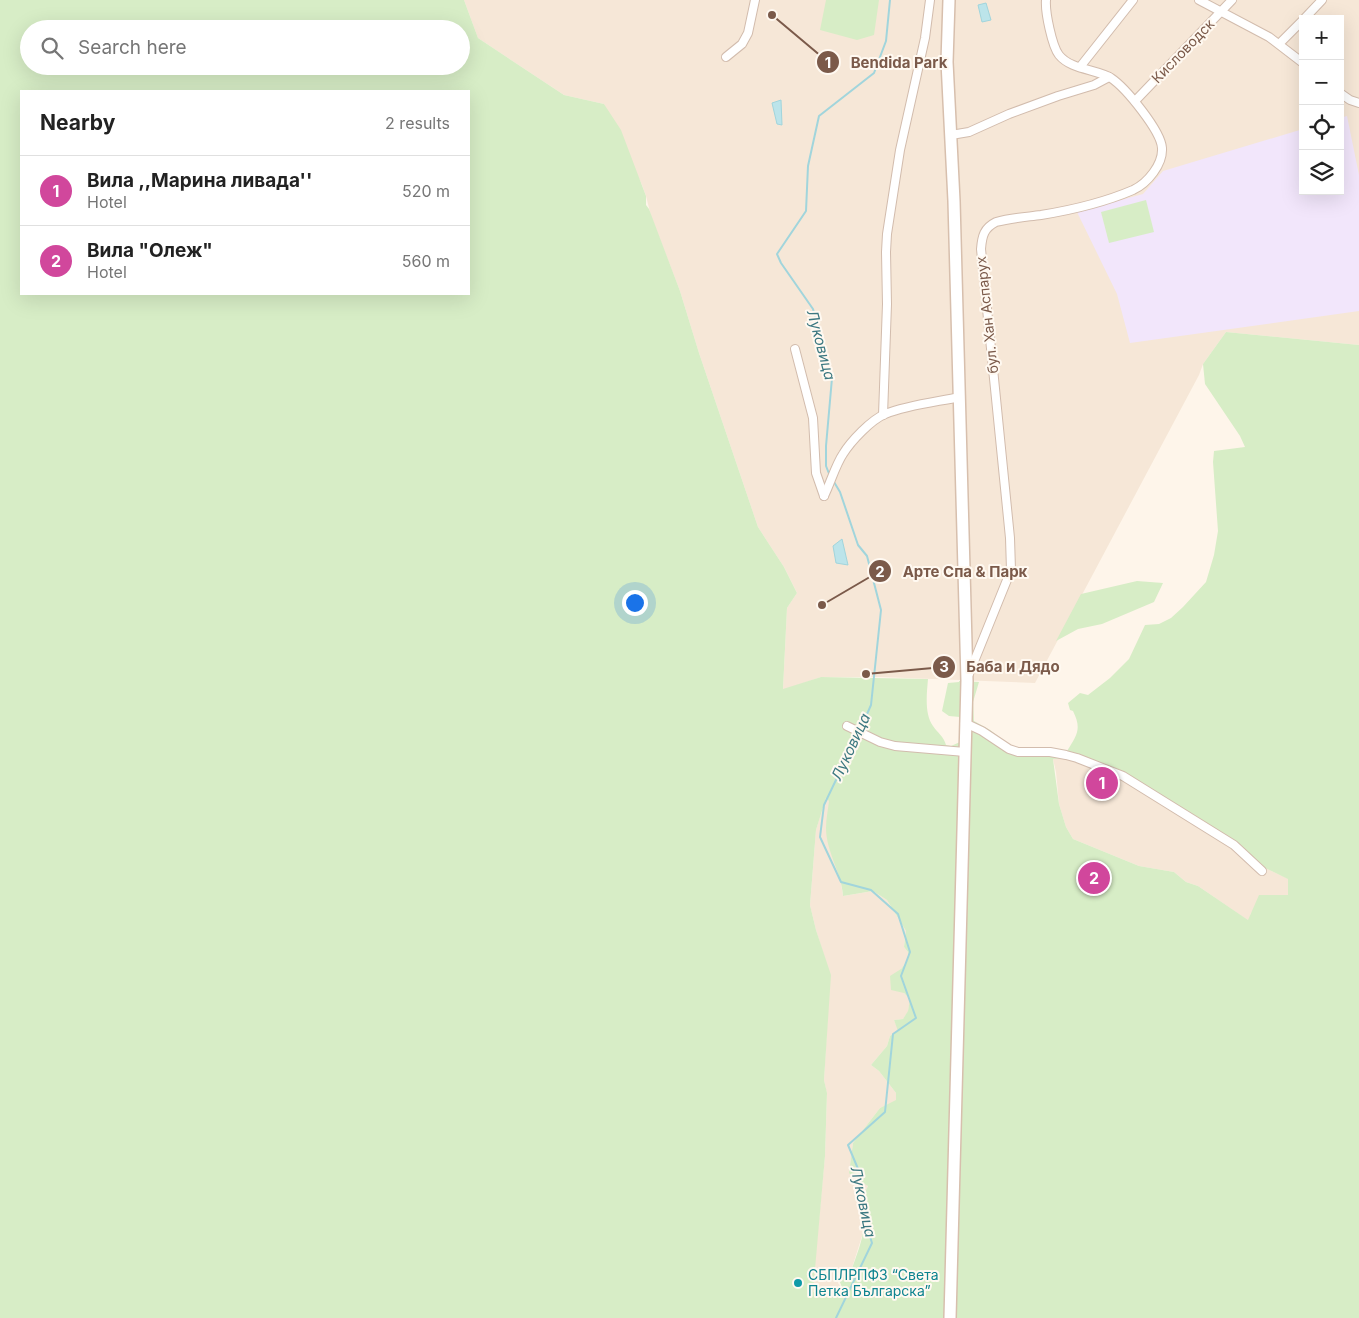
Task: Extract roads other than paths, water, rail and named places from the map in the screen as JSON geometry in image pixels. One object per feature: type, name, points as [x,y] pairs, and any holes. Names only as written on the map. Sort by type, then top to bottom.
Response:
[{"type":"main road","points":[[949,0],[946,62],[954,201],[967,681],[950,1318]]},
{"type":"street","points":[[726,57],[742,44],[748,33],[755,0]]},
{"type":"street","points":[[883,415],[887,304],[887,234],[900,150],[925,38],[930,0]]},
{"type":"street","name":"бул. Хан Аспарух","points":[[967,681],[1011,570],[1012,555],[981,249],[984,232],[990,225],[996,222],[1062,211],[1098,202],[1135,189],[1147,180],[1161,157],[1160,138],[1134,101],[1118,84],[1109,77],[1080,67],[1059,55],[1051,32],[1046,0]]},
{"type":"street","points":[[1080,67],[1133,0]]},
{"type":"street","points":[[1199,0],[1280,44],[1299,60]]},
{"type":"street","name":"Кисловодск","points":[[1134,101],[1232,0]]},
{"type":"street","points":[[1307,15],[1322,0]]},
{"type":"street","points":[[1280,44],[1299,23]]},
{"type":"street","points":[[951,135],[969,132],[1010,114],[1094,85],[1109,77]]},
{"type":"street","points":[[1344,95],[1359,103]]},
{"type":"street","points":[[795,349],[813,418],[816,473],[824,496],[842,455],[851,443],[872,423],[883,415],[960,397]]},
{"type":"street","points":[[966,722],[1009,749],[1018,752],[1050,752],[1066,755],[1123,776],[1234,845],[1262,871]]},
{"type":"street","points":[[850,728],[880,742],[895,746],[965,752]]},
{"type":"water","points":[[986,3],[991,20],[982,22],[978,5]]},
{"type":"water","points":[[781,100],[782,125],[777,124],[772,103]]},
{"type":"water","points":[[842,539],[848,565],[836,563],[833,546]]},
{"type":"waterway","name":"Луковица","points":[[830,476],[826,466],[826,446],[832,378],[813,309],[781,263],[777,254],[806,211],[808,166],[819,116],[874,73],[886,41],[890,0]]},
{"type":"waterway","name":"Луковица","points":[[834,482],[840,492],[858,545],[867,556],[881,610],[871,705],[860,730]]},
{"type":"waterway","name":"Луковица","points":[[836,1318],[872,1243],[859,1201],[861,1176],[848,1145],[885,1112],[893,1034],[916,1018],[901,976],[910,952],[898,914],[871,890],[841,882],[820,837],[824,805],[858,734]]},
{"type":"place","name":"Bendida Park","points":[[772,15]]},
{"type":"place","name":"Арте Спа & Парк","points":[[822,605]]},
{"type":"place","name":"Баба и Дядо","points":[[866,674]]},
{"type":"place","name":"Вила ,,Марина ливада''","points":[[1102,783]]},
{"type":"place","name":"Вила \"Олеж\"","points":[[1094,878]]},
{"type":"place","name":"СБПЛРПФЗ “Света Петка Българска”","points":[[798,1283]]}]
